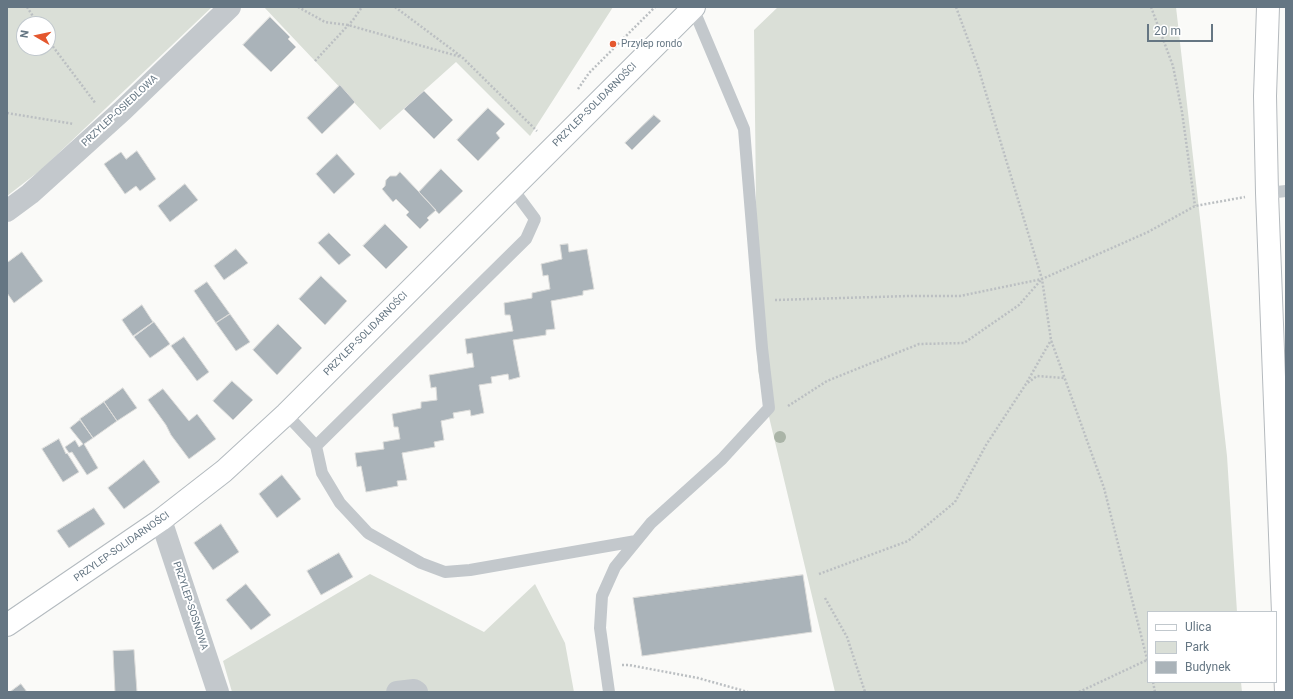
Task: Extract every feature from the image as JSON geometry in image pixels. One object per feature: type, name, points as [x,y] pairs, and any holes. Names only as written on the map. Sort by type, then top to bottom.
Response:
[{"type":"main road","points":[[1259,7],[1265,96],[1276,192],[1286,692]]},
{"type":"main road","points":[[1265,96],[1268,7]]},
{"type":"main road","name":"PRZYLEP-SOLIDARNOŚCI","points":[[7,625],[161,520],[224,471],[286,414],[694,8]]},
{"type":"street","name":"PRZYLEP-OSIEDLOWA","points":[[7,211],[30,194],[106,126],[230,7]]},
{"type":"street","name":"PRZYLEP-SOSNOWA","points":[[161,520],[218,692]]},
{"type":"street","points":[[396,692],[414,690],[417,692]]},
{"type":"lane","points":[[609,692],[600,628],[602,596],[615,567],[651,524],[722,459],[769,408],[761,340],[744,129],[694,8]]},
{"type":"lane","points":[[316,446],[526,239],[535,219],[512,188]]},
{"type":"lane","points":[[286,414],[316,446],[322,473],[340,503],[368,533],[421,564],[445,572],[470,570],[636,541]]},
{"type":"path","points":[[26,7],[32,16]]},
{"type":"path","points":[[298,7],[325,22],[348,25],[462,57]]},
{"type":"path","points":[[315,61],[348,25],[362,7]]},
{"type":"path","points":[[395,7],[462,57],[542,136]]},
{"type":"path","points":[[577,91],[589,73],[655,7]]},
{"type":"path","points":[[956,7],[978,67],[1042,279],[1051,340],[1104,488],[1147,658]]},
{"type":"path","points":[[1151,7],[1172,66],[1182,112],[1194,206]]},
{"type":"path","points":[[56,52],[106,126]]},
{"type":"path","points":[[7,113],[106,126]]},
{"type":"path","points":[[774,300],[960,296],[1042,279],[1148,232],[1194,206],[1276,192]]},
{"type":"path","points":[[788,406],[827,380],[919,344],[964,343],[1019,305],[1042,279]]},
{"type":"path","points":[[819,574],[908,541],[955,502],[986,445],[1026,384],[1051,340]]},
{"type":"path","points":[[1026,384],[1036,376],[1064,378]]},
{"type":"path","points":[[825,598],[847,637],[865,692]]},
{"type":"path","points":[[1078,692],[1147,662]]},
{"type":"path","points":[[605,665],[629,665],[698,678],[748,692]]},
{"type":"green space","points":[[7,7],[212,7],[42,169],[7,196]]},
{"type":"green space","points":[[264,7],[613,7],[530,136],[456,62],[380,130]]},
{"type":"green space","points":[[778,7],[1176,7],[1227,456],[1237,611],[1147,611],[1147,683],[1241,683],[1242,692],[835,692],[758,371],[754,30]]},
{"type":"green space","points":[[370,574],[484,632],[535,584],[565,643],[574,692],[232,692],[223,661]]},
{"type":"building","points":[[270,17],[290,37],[288,39],[296,47],[271,72],[243,45]]},
{"type":"building","points":[[340,85],[355,102],[322,134],[307,118]]},
{"type":"building","points":[[424,91],[453,120],[434,139],[404,109]]},
{"type":"building","points":[[488,108],[505,124],[496,133],[500,138],[478,161],[457,140]]},
{"type":"building","points":[[654,115],[661,121],[632,150],[625,143]]},
{"type":"building","points":[[137,151],[156,179],[140,191],[136,186],[125,194],[104,164],[121,152],[126,159]]},
{"type":"building","points":[[337,154],[355,174],[334,194],[316,174]]},
{"type":"building","points":[[441,169],[463,191],[439,214],[419,192]]},
{"type":"building","points":[[400,172],[436,210],[427,218],[429,220],[420,229],[406,215],[409,212],[396,199],[393,202],[382,189],[385,186],[386,180],[390,176],[396,176]]},
{"type":"building","points":[[185,184],[198,200],[170,222],[158,206]]},
{"type":"building","points":[[385,224],[408,247],[386,269],[363,246]]},
{"type":"building","points":[[329,233],[351,255],[339,265],[318,243]]},
{"type":"building","points":[[568,244],[569,252],[587,249],[594,289],[583,291],[583,295],[551,301],[555,329],[546,330],[546,335],[513,340],[520,377],[509,380],[508,374],[491,377],[492,383],[479,385],[484,413],[471,416],[470,410],[453,413],[454,418],[441,421],[444,440],[434,442],[435,447],[402,453],[407,480],[397,481],[398,486],[366,492],[361,466],[357,467],[355,453],[384,449],[383,442],[400,439],[398,427],[394,427],[392,414],[421,408],[421,402],[437,400],[436,387],[431,388],[429,375],[474,367],[472,353],[467,354],[465,339],[513,331],[510,315],[505,315],[504,303],[532,298],[532,293],[550,289],[548,275],[543,276],[541,264],[562,259],[560,245]]},
{"type":"building","points":[[236,249],[248,263],[224,280],[214,266]]},
{"type":"building","points":[[22,252],[43,281],[14,303],[7,293],[7,263]]},
{"type":"building","points":[[321,276],[347,301],[325,325],[299,299]]},
{"type":"building","points":[[207,282],[230,314],[216,323],[194,291]]},
{"type":"building","points":[[142,305],[153,322],[133,336],[122,320]]},
{"type":"building","points":[[230,314],[250,342],[236,351],[216,323]]},
{"type":"building","points":[[154,322],[170,344],[150,358],[134,337]]},
{"type":"building","points":[[278,324],[302,348],[277,375],[253,350]]},
{"type":"building","points":[[184,337],[209,372],[197,381],[171,346]]},
{"type":"building","points":[[232,381],[253,400],[233,420],[213,401]]},
{"type":"building","points":[[123,388],[137,408],[117,421],[104,402]]},
{"type":"building","points":[[163,389],[189,421],[197,414],[216,439],[189,459],[148,400]]},
{"type":"building","points":[[104,402],[117,421],[93,438],[80,419]]},
{"type":"building","points":[[80,420],[93,438],[84,444],[98,468],[87,475],[72,452],[69,453],[65,447],[75,440],[79,447],[83,444],[70,428]]},
{"type":"building","points":[[59,439],[66,454],[67,453],[79,472],[63,482],[42,449]]},
{"type":"building","points":[[144,460],[160,482],[124,509],[108,488]]},
{"type":"building","points":[[282,475],[301,499],[277,518],[259,494]]},
{"type":"building","points":[[94,508],[105,524],[69,548],[57,531]]},
{"type":"building","points":[[221,524],[239,552],[213,570],[194,543]]},
{"type":"building","points":[[339,553],[353,577],[321,595],[307,571]]},
{"type":"building","points":[[803,575],[812,632],[642,656],[633,598]]},
{"type":"building","points":[[246,584],[271,615],[251,630],[226,600]]},
{"type":"building","points":[[134,650],[137,692],[115,692],[113,651]]},
{"type":"building","points":[[21,684],[27,692],[10,692]]},
{"type":"place","name":"Przylep rondo","points":[[613,44]]}]
